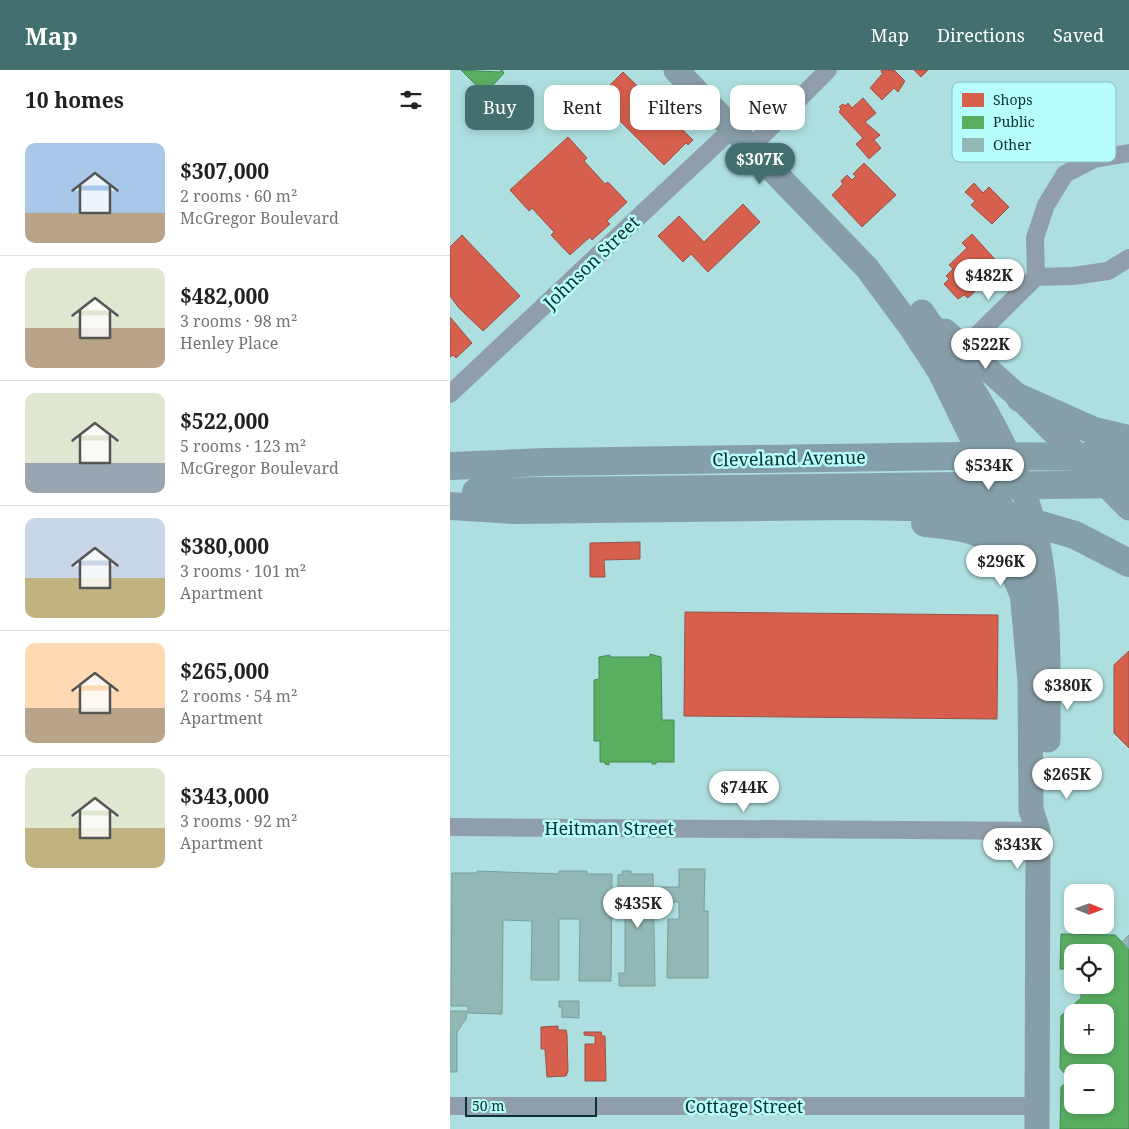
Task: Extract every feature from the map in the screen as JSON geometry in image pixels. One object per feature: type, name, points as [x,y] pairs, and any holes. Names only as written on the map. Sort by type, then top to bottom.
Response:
[{"type":"main road","points":[[676,70],[730,129]]},
{"type":"main road","points":[[731,130],[751,147],[867,268],[910,326],[940,372],[981,456],[1004,514],[1017,560],[1022,591],[1030,681],[1031,810],[1038,831],[1037,1118]]},
{"type":"main road","points":[[867,268],[965,347],[1020,398],[1129,508]]},
{"type":"main road","points":[[920,310],[972,385],[1008,456],[1029,510],[1046,616],[1048,662],[1047,812],[1038,831]]},
{"type":"main road","points":[[1020,398],[1094,431],[1129,439]]},
{"type":"main road","points":[[981,456],[1029,510],[1129,563]]},
{"type":"main road","name":"Cleveland Avenue","points":[[450,466],[546,462],[981,456],[1129,457]]},
{"type":"main road","points":[[1050,456],[1072,469],[1129,528]]},
{"type":"main road","name":"Cleveland Avenue","points":[[450,493],[1129,484]]},
{"type":"main road","points":[[450,506],[512,510],[920,506],[1004,514],[1029,510]]},
{"type":"main road","points":[[754,508],[803,516],[888,518],[962,528],[988,537],[1005,553],[1022,591]]},
{"type":"street","points":[[751,147],[828,70]]},
{"type":"street","name":"Johnson Street","points":[[450,394],[731,130]]},
{"type":"street","points":[[1116,156],[1129,154]]},
{"type":"street","points":[[1036,277],[1035,238],[1046,205],[1065,174],[1088,162]]},
{"type":"street","points":[[965,347],[1036,277],[1073,276],[1108,271],[1129,258]]},
{"type":"street","name":"Heitman Street","points":[[450,827],[1038,831]]},
{"type":"street","name":"Cottage Street","points":[[450,1106],[1037,1118]]},
{"type":"building: Shops","points":[[882,70],[894,70],[905,81],[898,92],[894,88],[882,100],[870,88],[883,73],[881,72]]},
{"type":"building: Shops","points":[[914,70],[928,70],[921,77]]},
{"type":"building: Shops","points":[[623,72],[636,85],[630,85],[630,130],[683,130],[693,140],[688,145],[686,143],[664,165],[620,121],[620,85],[610,85]]},
{"type":"building: Shops","points":[[863,98],[876,113],[865,122],[880,135],[874,140],[881,148],[869,159],[856,144],[863,138],[839,112],[841,109],[839,107],[843,104],[845,106],[848,103],[852,108]]},
{"type":"building: Shops","points":[[568,137],[587,158],[584,161],[605,184],[608,182],[627,202],[607,221],[610,224],[592,240],[590,237],[570,255],[551,235],[554,232],[532,208],[529,211],[510,190]]},
{"type":"building: Shops","points":[[864,163],[896,195],[862,227],[832,195],[843,184],[841,181],[847,175],[852,180],[856,176],[853,174]]},
{"type":"building: Shops","points":[[974,183],[983,193],[989,187],[1009,207],[992,224],[971,205],[975,201],[965,192]]},
{"type":"building: Shops","points":[[743,204],[760,222],[708,272],[691,254],[683,262],[658,236],[679,216],[704,242]]},
{"type":"building: Shops","points":[[972,234],[1001,266],[968,298],[964,295],[958,299],[944,284],[949,279],[946,276],[953,269],[949,265],[967,248],[962,243]]},
{"type":"building: Shops","points":[[462,235],[520,296],[483,331],[459,308],[450,296],[450,247]]},
{"type":"building: Shops","points":[[450,317],[472,343],[456,358],[453,355],[450,357]]},
{"type":"building: Shops","points":[[640,542],[640,559],[604,560],[605,577],[590,577],[590,543]]},
{"type":"building: Shops","points":[[685,612],[998,615],[997,719],[684,716]]},
{"type":"building: Shops","points":[[1129,651],[1129,748],[1114,733],[1114,665]]},
{"type":"building: Shops","points":[[558,1026],[558,1030],[566,1030],[568,1071],[566,1076],[547,1077],[545,1049],[541,1049],[541,1027]]},
{"type":"building: Shops","points":[[584,1032],[601,1032],[602,1036],[605,1036],[606,1081],[585,1081],[585,1044],[595,1044],[595,1036],[584,1035]]},
{"type":"building: Public","points":[[461,70],[499,72],[502,70],[504,73],[493,85],[476,85]]},
{"type":"building: Public","points":[[650,654],[661,657],[662,720],[674,720],[674,762],[656,762],[656,764],[652,764],[652,762],[609,762],[609,765],[605,764],[605,762],[600,762],[600,741],[594,741],[594,680],[599,679],[599,657],[610,655],[610,657],[650,657]]},
{"type":"building: Public","points":[[1061,934],[1115,935],[1129,949],[1129,1129],[1060,1129],[1061,1087],[1064,1085],[1064,1114],[1114,1114],[1114,1064],[1064,1064],[1064,1073],[1060,1068],[1061,1016],[1064,1013],[1064,1054],[1114,1054],[1114,1004],[1074,1004],[1081,998],[1081,994],[1114,994],[1114,944],[1064,944],[1064,969],[1060,969]]},
{"type":"building: Other","points":[[679,869],[705,869],[704,911],[708,911],[708,978],[667,978],[668,919],[679,919],[679,902],[654,902],[655,887],[679,887]]},
{"type":"building: Other","points":[[477,871],[559,874],[559,871],[587,871],[587,874],[612,874],[611,981],[579,981],[580,919],[559,919],[559,980],[531,980],[532,921],[503,920],[502,1014],[468,1013],[468,1006],[451,1006],[452,873],[477,873]]},
{"type":"building: Other","points":[[622,871],[631,871],[631,874],[653,874],[655,986],[619,986],[619,973],[625,973],[625,913],[613,913],[613,907],[625,907],[624,887],[618,888],[618,875],[623,874]]},
{"type":"building: Other","points":[[1129,935],[1129,949],[1122,942]]},
{"type":"building: Other","points":[[559,1001],[579,1001],[579,1018],[562,1017],[562,1007],[559,1007]]},
{"type":"building: Other","points":[[450,1011],[467,1011],[466,1019],[457,1032],[457,1072],[450,1072]]}]
